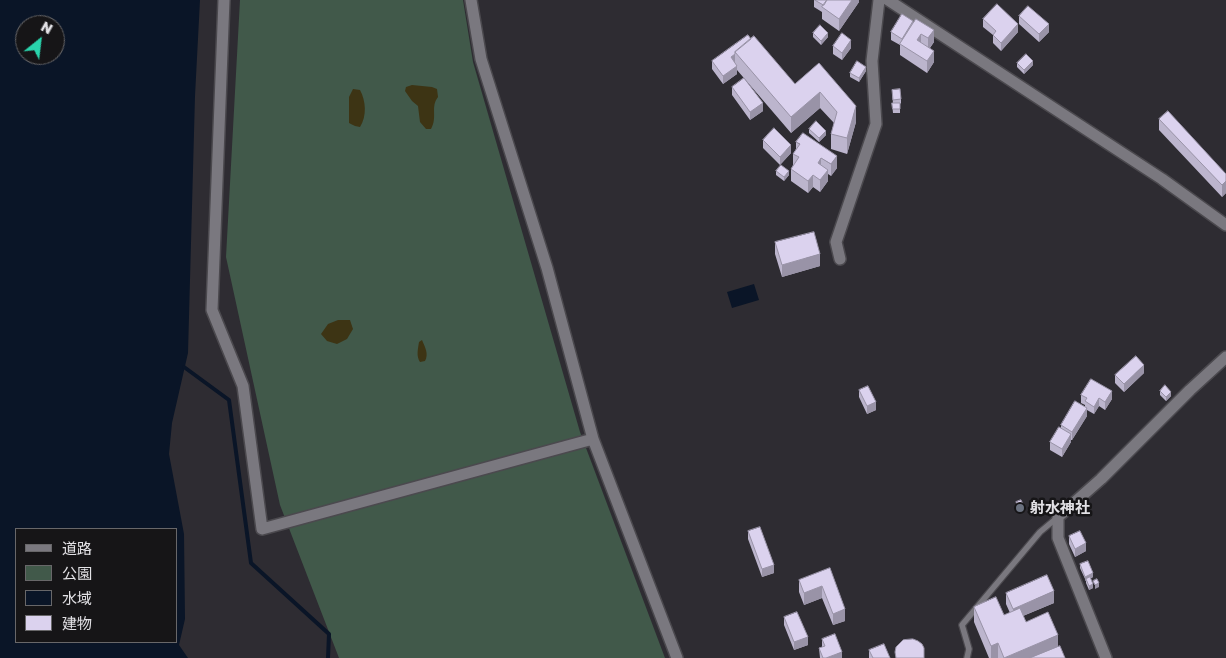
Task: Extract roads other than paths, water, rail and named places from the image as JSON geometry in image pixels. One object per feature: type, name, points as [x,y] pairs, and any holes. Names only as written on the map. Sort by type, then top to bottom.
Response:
[{"type":"street","points":[[224,0],[212,310],[243,386],[262,529],[593,439]]},
{"type":"street","points":[[471,0],[481,59],[547,268],[593,439],[677,658]]},
{"type":"street","points":[[840,259],[836,242],[876,124],[872,61],[879,0]]},
{"type":"street","points":[[888,0],[1162,179],[1226,226]]},
{"type":"street","points":[[1106,658],[1058,538],[1058,517],[1101,479],[1190,390],[1226,357]]},
{"type":"lane","points":[[967,658],[969,649],[962,625],[1040,532],[1058,517]]},
{"type":"water","points":[[0,0],[200,0],[195,96],[188,353],[172,423],[169,454],[184,534],[185,619],[179,645],[188,658],[0,658]]},
{"type":"water","points":[[754,284],[759,300],[732,308],[727,292]]},
{"type":"waterway","points":[[184,367],[229,400],[251,563],[329,634],[328,658]]},
{"type":"place","name":"射水神社","points":[[1020,508]]}]
